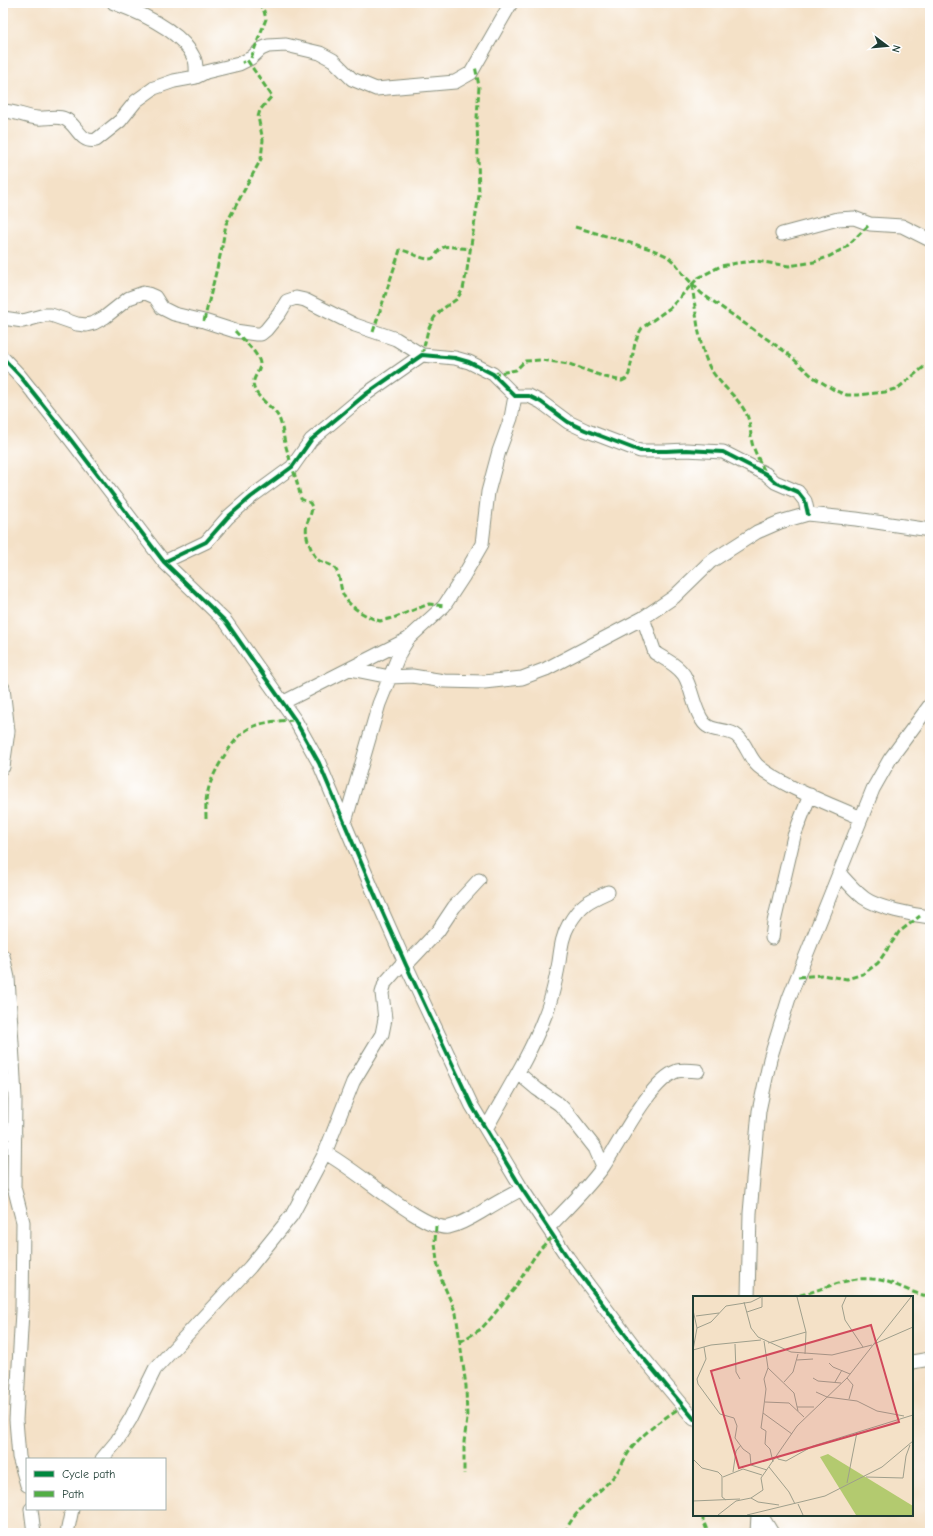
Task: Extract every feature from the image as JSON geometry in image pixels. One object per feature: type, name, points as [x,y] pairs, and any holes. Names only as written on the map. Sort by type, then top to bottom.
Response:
[{"type":"street","points":[[114,3],[135,11],[153,21],[182,42],[195,60],[196,77]]},
{"type":"street","points":[[3,111],[36,118],[64,118],[84,138],[92,141],[96,140],[113,127],[136,101],[145,93],[154,88],[174,81],[196,77],[206,72],[239,64],[251,58],[264,47],[280,45],[320,53],[333,60],[352,79],[376,89],[455,82],[470,73],[511,3]]},
{"type":"street","points":[[782,234],[838,219],[854,218],[870,224],[902,226],[930,240]]},
{"type":"street","points":[[3,318],[23,321],[38,316],[51,315],[77,324],[86,325],[94,323],[105,317],[122,302],[143,293],[152,295],[162,308],[174,314],[204,321],[235,331],[261,334],[276,318],[287,301],[296,298],[305,300],[355,325],[396,339],[422,355],[455,358],[468,362],[493,374],[515,396],[529,396],[541,402],[568,422],[640,451],[686,450],[723,452],[766,474],[775,482],[798,492],[804,501],[808,514]]},
{"type":"street","points":[[164,562],[206,542],[228,517],[251,497],[292,467],[311,440],[366,394],[422,355]]},
{"type":"street","points":[[3,358],[20,376],[164,562],[226,622],[295,720],[320,763],[374,893],[472,1106],[522,1189],[568,1258],[640,1354],[693,1418]]},
{"type":"street","points":[[3,369],[20,376]]},
{"type":"street","points":[[282,703],[408,639],[444,606],[482,544],[488,492],[499,451],[511,418],[515,396]]},
{"type":"street","points":[[350,669],[390,677],[412,676],[429,680],[484,682],[522,678],[546,669],[643,618],[674,597],[710,562],[757,532],[780,522],[808,514],[856,519],[930,530]]},
{"type":"street","points":[[643,618],[655,653],[668,660],[683,674],[704,722],[709,727],[737,736],[757,765],[769,774],[810,795],[861,818]]},
{"type":"street","points":[[345,822],[379,704],[400,652],[408,639]]},
{"type":"street","points":[[3,688],[8,731],[3,767]]},
{"type":"street","points":[[748,1296],[750,1212],[759,1111],[770,1059],[789,998],[840,874],[861,818],[880,776],[930,705]]},
{"type":"street","points":[[772,938],[774,922],[794,836],[810,795]]},
{"type":"street","points":[[840,874],[854,890],[871,902],[915,915],[930,916]]},
{"type":"street","points":[[103,1458],[117,1441],[131,1418],[155,1369],[250,1267],[292,1215],[326,1153],[353,1082],[382,1034],[385,1019],[382,993],[385,983],[400,966],[406,964],[438,931],[454,908],[479,880]]},
{"type":"street","points":[[486,1129],[518,1074],[545,1017],[559,963],[563,937],[569,925],[583,904],[608,892]]},
{"type":"street","points":[[3,956],[8,978],[14,1060],[9,1132],[14,1187],[23,1222],[22,1311],[16,1420],[19,1457],[26,1482]]},
{"type":"street","points":[[548,1228],[587,1186],[603,1166],[650,1094],[665,1079],[675,1072],[684,1070],[698,1071]]},
{"type":"street","points":[[518,1074],[559,1104],[566,1111],[595,1148],[603,1166]]},
{"type":"street","points":[[326,1153],[409,1211],[436,1226],[443,1228],[451,1227],[466,1221],[522,1189]]},
{"type":"street","points":[[913,1362],[930,1359]]},
{"type":"street","points":[[31,1510],[34,1533]]},
{"type":"street","points":[[67,1533],[72,1510]]},
{"type":"street","points":[[757,1533],[758,1516]]},
{"type":"street","points":[[762,1516],[772,1533]]},
{"type":"marked path","points":[[251,58],[266,19],[264,11],[258,3]]},
{"type":"marked path","points":[[204,321],[221,252],[226,224],[261,159],[263,140],[258,117],[260,110],[272,96],[247,60],[242,63]]},
{"type":"marked path","points":[[422,355],[428,330],[434,318],[441,310],[457,299],[463,289],[467,270],[479,195],[477,118],[479,86],[475,66]]},
{"type":"marked path","points":[[493,374],[516,370],[525,361],[541,360],[569,364],[605,377],[622,381],[626,379],[629,374],[635,343],[642,328],[670,308],[698,278],[721,266],[737,263],[756,261],[789,266],[814,262],[830,256],[846,247],[870,224]]},
{"type":"marked path","points":[[575,227],[651,249],[667,256],[676,264],[683,274],[701,293],[787,353],[813,377],[836,391],[847,395],[858,395],[885,392],[898,388],[930,362]]},
{"type":"marked path","points":[[373,332],[400,250],[431,259],[440,249],[445,247],[471,248]]},
{"type":"marked path","points":[[692,285],[698,327],[706,359],[714,374],[738,401],[746,413],[750,424],[752,443],[756,455],[766,474]]},
{"type":"marked path","points":[[235,331],[257,356],[260,365],[254,379],[254,388],[259,396],[278,416],[301,499],[310,503],[312,507],[306,527],[310,547],[320,561],[331,565],[336,570],[344,596],[357,610],[380,621],[393,618],[429,604],[444,606]]},
{"type":"marked path","points":[[206,819],[206,798],[210,784],[218,766],[237,739],[250,728],[261,724],[295,720]]},
{"type":"marked path","points":[[798,977],[821,975],[847,979],[863,974],[878,963],[899,932],[920,916]]},
{"type":"marked path","points":[[436,1226],[435,1242],[437,1262],[442,1281],[456,1313],[466,1386],[467,1419],[464,1442],[464,1474]]},
{"type":"marked path","points":[[460,1342],[481,1329],[491,1318],[515,1288],[541,1248],[553,1236]]},
{"type":"marked path","points":[[796,1296],[841,1282],[862,1279],[880,1280],[915,1293],[930,1296]]},
{"type":"marked path","points":[[565,1533],[574,1516],[615,1475],[636,1442],[655,1425],[683,1406]]},
{"type":"marked path","points":[[703,1516],[708,1533]]},
{"type":"cycle path","points":[[164,562],[206,542],[228,517],[251,497],[292,467],[311,440],[366,394],[422,355],[455,358],[469,362],[493,374],[515,396],[529,396],[541,402],[568,422],[640,451],[686,450],[723,452],[766,474],[775,482],[798,492],[805,501],[808,514]]},
{"type":"cycle path","points":[[3,358],[20,376],[71,440],[164,562],[226,622],[295,720],[319,763],[406,965],[472,1106],[522,1189],[568,1258],[640,1354],[693,1418]]}]
